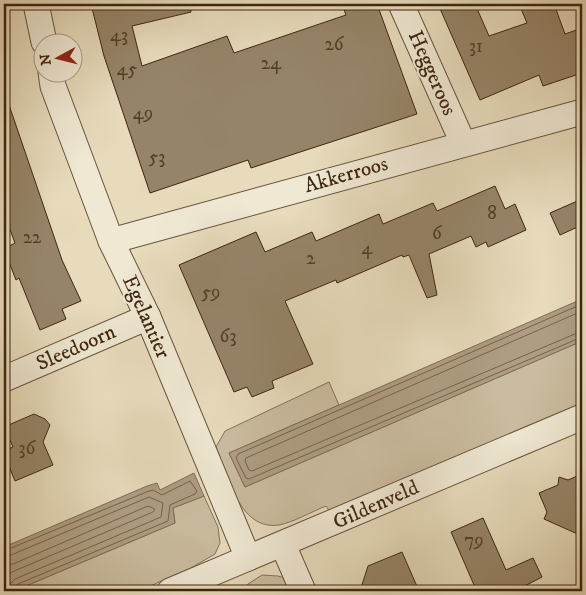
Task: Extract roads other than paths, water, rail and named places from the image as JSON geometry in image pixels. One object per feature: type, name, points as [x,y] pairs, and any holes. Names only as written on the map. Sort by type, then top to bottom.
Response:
[{"type":"street","points":[[36,4],[42,32]]},
{"type":"street","name":"Heggeroos","points":[[401,4],[463,143]]},
{"type":"street","name":"Egelantier","points":[[52,82],[111,241],[148,317],[248,558]]},
{"type":"street","name":"Akkerroos","points":[[111,241],[463,143],[582,112]]},
{"type":"street","name":"Sleedoorn","points":[[4,379],[148,317]]},
{"type":"street","name":"Gildenveld","points":[[170,591],[219,582],[248,558],[283,546],[582,417]]},
{"type":"street","points":[[283,546],[303,591]]},
{"type":"water","points":[[582,299],[582,341],[245,487],[229,453]]},
{"type":"water","points":[[194,473],[204,496],[173,508],[175,523],[14,591],[4,591],[4,547],[147,486],[157,483],[160,490]]}]
